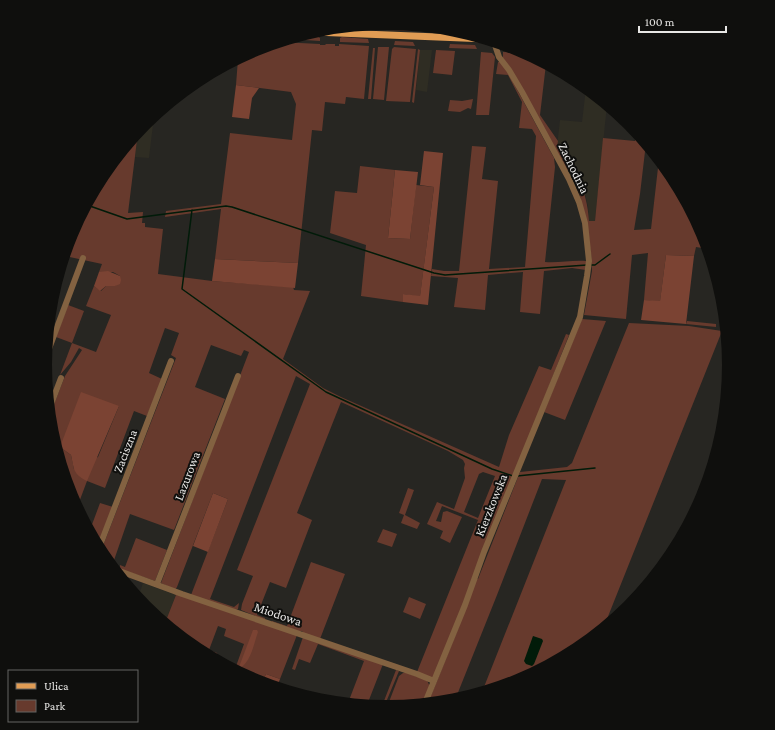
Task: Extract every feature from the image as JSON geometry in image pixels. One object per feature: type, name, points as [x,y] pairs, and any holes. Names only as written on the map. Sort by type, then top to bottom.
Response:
[{"type":"main road","points":[[347,33],[444,35]]},
{"type":"street","name":"Zachodnia","points":[[496,48],[499,57],[509,70],[522,92],[569,179],[579,202],[585,222],[589,261],[588,276],[580,317]]},
{"type":"street","points":[[54,334],[83,258]]},
{"type":"street","name":"Kierzkowska","points":[[428,697],[465,605],[484,552],[580,317]]},
{"type":"street","name":"Zaciszna","points":[[102,540],[171,361]]},
{"type":"street","name":"Lazurowa","points":[[157,584],[238,376]]},
{"type":"street","points":[[54,397],[61,378]]},
{"type":"street","name":"Miodowa","points":[[125,573],[434,681]]},
{"type":"shaded area","points":[[420,50],[432,50],[427,92],[416,90]]},
{"type":"shaded area","points":[[236,85],[259,88],[252,98],[249,119],[232,117]]},
{"type":"shaded area","points":[[585,95],[606,112],[595,221],[589,221],[588,206],[583,187],[557,146],[560,120],[582,122]]},
{"type":"shaded area","points":[[153,126],[149,158],[135,157],[137,143]]},
{"type":"shaded area","points":[[424,151],[443,153],[428,305],[403,302],[403,294],[420,296],[434,187],[420,185]]},
{"type":"shaded area","points":[[395,170],[418,172],[410,239],[388,238]]},
{"type":"shaded area","points":[[666,255],[694,256],[686,324],[641,320],[644,300],[660,301]]},
{"type":"shaded area","points":[[215,259],[298,263],[295,288],[212,281]]},
{"type":"shaded area","points":[[108,271],[120,276],[120,284],[115,286],[106,286],[100,291],[94,286],[99,272]]},
{"type":"shaded area","points":[[81,392],[119,406],[87,481],[79,476],[75,471],[71,455],[63,449],[62,442]]},
{"type":"shaded area","points":[[213,493],[228,499],[208,552],[193,546]]},
{"type":"shaded area","points":[[143,583],[176,595],[167,617],[151,602],[140,591]]},
{"type":"shaded area","points":[[253,630],[257,630],[258,632],[249,657],[244,665],[242,666],[240,665]]},
{"type":"shaded area","points":[[533,636],[542,639],[543,641],[532,666],[526,664],[524,661]]},
{"type":"shaded area","points":[[266,674],[280,679],[279,682],[265,676]]},
{"type":"green space","points":[[318,37],[320,41],[305,40]]},
{"type":"green space","points":[[340,38],[368,39],[369,43],[340,42]]},
{"type":"green space","points":[[395,41],[413,42],[415,46],[394,45]]},
{"type":"green space","points":[[296,43],[320,45],[335,44],[335,46],[339,46],[339,44],[369,46],[364,99],[346,97],[345,104],[325,102],[322,131],[312,130],[298,263],[215,259],[221,209],[165,217],[166,211],[221,204],[230,133],[292,140],[296,104],[291,92],[236,85],[237,66]]},
{"type":"green space","points":[[450,44],[475,45],[477,49],[449,48]]},
{"type":"green space","points":[[378,47],[389,47],[384,100],[373,99]]},
{"type":"green space","points":[[394,47],[416,49],[410,102],[386,101],[392,49]]},
{"type":"green space","points":[[373,48],[375,48],[371,99],[368,99]]},
{"type":"green space","points":[[418,49],[420,50],[414,103],[412,102]]},
{"type":"green space","points":[[436,50],[455,51],[452,75],[433,73]]},
{"type":"green space","points":[[481,52],[492,53],[495,57],[489,115],[476,115]]},
{"type":"green space","points":[[503,52],[506,52],[545,70],[540,115],[558,141],[557,147],[570,169],[567,170],[503,58]]},
{"type":"green space","points":[[498,62],[500,62],[506,69],[554,158],[555,167],[545,262],[586,261],[586,270],[572,268],[544,271],[540,314],[520,312],[523,272],[488,275],[485,310],[454,307],[458,278],[431,276],[432,269],[459,271],[472,146],[486,147],[482,179],[498,181],[489,269],[525,267],[536,136],[532,129],[519,128],[522,102],[508,75],[496,74]]},
{"type":"green space","points":[[473,99],[471,109],[468,108],[460,112],[448,111],[450,100],[462,101]]},
{"type":"green space","points":[[603,138],[635,141],[645,151],[634,230],[651,229],[658,168],[678,198],[701,248],[696,247],[694,256],[666,255],[660,302],[644,300],[648,253],[632,255],[626,319],[584,315],[592,271],[591,253],[580,196],[574,180],[576,178],[578,179],[583,189],[589,221],[595,221]]},
{"type":"green space","points":[[137,143],[128,213],[143,212],[142,223],[145,223],[145,227],[163,229],[158,274],[212,281],[293,287],[294,290],[310,291],[283,359],[323,388],[341,397],[499,467],[509,435],[539,366],[551,370],[566,334],[569,335],[474,577],[478,579],[520,472],[567,467],[572,463],[629,323],[689,326],[721,331],[721,333],[608,617],[574,644],[555,655],[516,674],[485,685],[566,480],[542,479],[458,693],[430,697],[460,624],[435,676],[432,678],[417,672],[478,520],[442,506],[436,521],[441,522],[443,512],[447,511],[462,517],[450,543],[440,538],[443,531],[427,524],[437,502],[454,509],[465,478],[465,464],[463,460],[448,451],[341,402],[297,513],[312,520],[286,588],[270,582],[257,615],[265,618],[265,620],[241,610],[253,576],[237,570],[310,384],[296,376],[210,599],[234,607],[239,603],[238,609],[236,610],[191,595],[228,499],[213,493],[177,587],[175,590],[161,583],[249,352],[244,350],[241,356],[211,345],[195,387],[225,399],[174,530],[130,514],[115,559],[104,543],[176,358],[171,355],[179,333],[165,328],[149,373],[162,379],[147,416],[134,411],[105,488],[87,481],[80,498],[70,473],[63,449],[71,455],[74,469],[98,457],[119,406],[62,445],[54,403],[65,376],[82,350],[79,348],[71,362],[60,375],[72,343],[96,352],[111,315],[86,306],[94,286],[101,291],[106,286],[115,286],[120,276],[113,272],[99,272],[102,264],[70,257],[97,197],[122,161]],"holes":[[[483,472],[495,476],[478,518],[464,512],[479,474]]]},
{"type":"green space","points":[[360,166],[395,170],[388,238],[410,239],[416,185],[434,187],[420,297],[403,294],[403,302],[361,296],[366,245],[330,233],[335,191],[357,193]]},
{"type":"green space","points":[[68,305],[84,311],[72,343],[56,337]]},
{"type":"green space","points":[[582,319],[606,321],[565,420],[544,412]]},
{"type":"green space","points":[[687,321],[716,324],[716,327],[686,324]]},
{"type":"green space","points":[[408,488],[414,490],[405,515],[420,523],[417,529],[401,523],[404,515],[399,513]]},
{"type":"green space","points":[[100,503],[113,507],[101,538],[92,523]]},
{"type":"green space","points":[[383,529],[397,534],[392,547],[377,542]]},
{"type":"green space","points":[[136,538],[167,550],[155,581],[123,570],[120,565],[125,567]]},
{"type":"green space","points":[[311,562],[345,574],[320,639],[304,634],[302,631],[272,622],[287,626]]},
{"type":"green space","points":[[175,593],[297,635],[280,679],[266,674],[265,676],[237,664],[244,644],[224,636],[226,629],[218,626],[209,649],[184,631],[167,617],[176,595],[174,594]]},
{"type":"green space","points":[[409,597],[426,604],[420,619],[403,612]]},
{"type":"green space","points":[[303,637],[383,664],[369,699],[350,698],[364,661],[318,644],[310,663],[299,659],[295,670],[292,669]]},
{"type":"green space","points":[[396,670],[399,671],[387,700],[384,700]]},
{"type":"green space","points":[[403,673],[407,673],[427,680],[430,687],[426,697],[390,700],[399,676]]},
{"type":"waterway","points":[[92,207],[127,219],[226,206],[232,207],[434,273],[445,275],[587,265]]},
{"type":"waterway","points":[[192,210],[182,289],[326,392],[492,469],[513,476]]},
{"type":"waterway","points":[[591,265],[595,265],[610,254]]},
{"type":"waterway","points":[[517,476],[595,468]]}]
